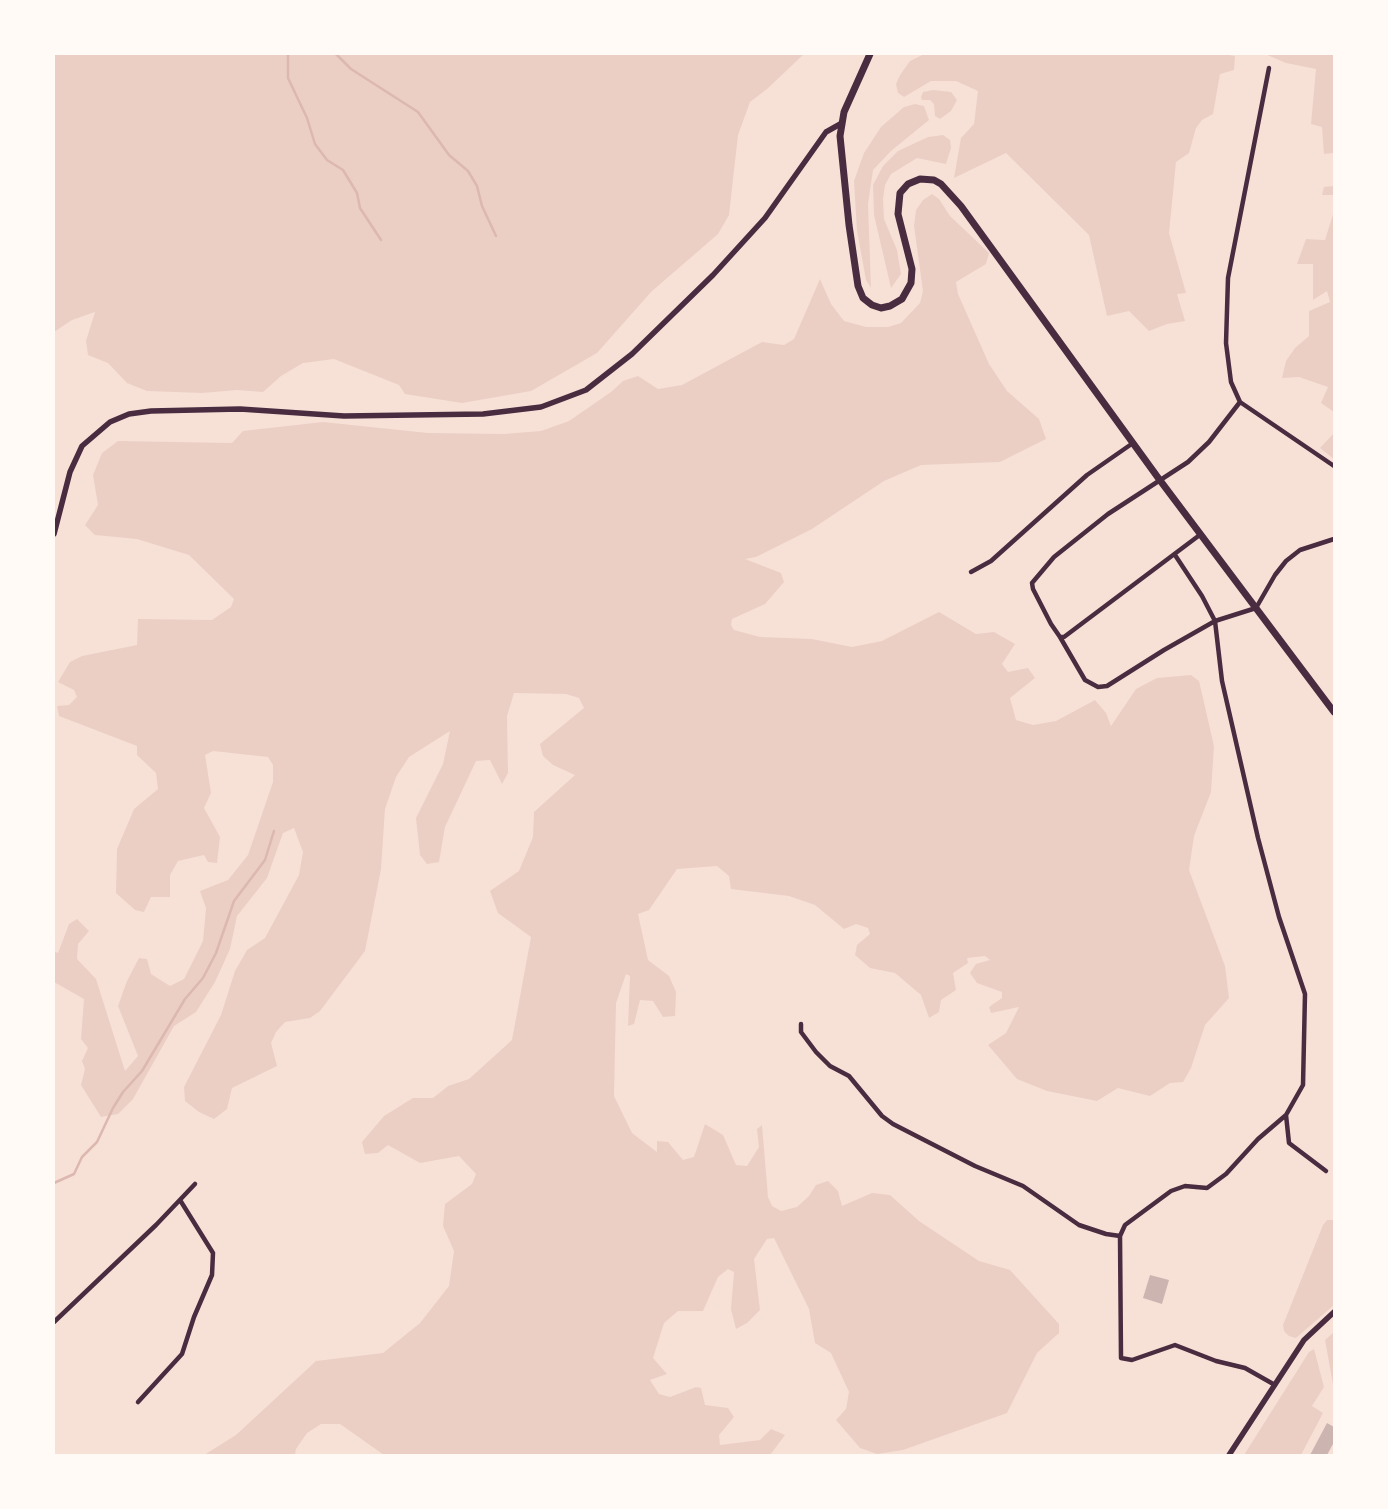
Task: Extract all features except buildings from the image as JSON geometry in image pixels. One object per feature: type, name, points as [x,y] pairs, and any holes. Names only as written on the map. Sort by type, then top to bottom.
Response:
[{"type":"main road","points":[[870,54],[844,112],[841,164],[858,286],[867,302],[877,307],[890,306],[902,299],[911,283],[911,262],[900,225],[898,207],[900,193],[908,184],[920,179],[934,180],[941,184],[961,206],[1159,479],[1334,712]]},
{"type":"street","points":[[1269,68],[1228,278],[1226,343],[1231,382],[1240,402],[1334,466]]},
{"type":"street","points":[[54,534],[70,472],[82,446],[110,422],[129,414],[152,411],[240,409],[344,416],[483,414],[541,407],[586,390],[632,354],[713,275],[765,218],[826,132],[842,123]]},
{"type":"street","points":[[1240,402],[1209,442],[1188,462],[1159,479],[1108,514],[1054,557],[1032,583],[1033,589],[1085,680],[1098,687],[1107,686],[1179,640],[1215,621],[1256,608],[1275,575],[1286,561],[1300,550],[1334,539]]},
{"type":"street","points":[[971,572],[991,561],[1087,475],[1133,443]]},
{"type":"street","points":[[1060,637],[1175,555],[1201,534]]},
{"type":"street","points":[[1175,555],[1202,596],[1215,621],[1222,681],[1258,838],[1279,917],[1305,994],[1303,1085],[1286,1115],[1258,1139],[1226,1174],[1207,1188],[1185,1186],[1171,1191],[1125,1225],[1120,1236],[1121,1358],[1132,1360],[1175,1345],[1216,1361],[1245,1368],[1276,1385]]},
{"type":"street","points":[[801,1024],[801,1032],[816,1052],[830,1066],[849,1076],[882,1116],[893,1124],[975,1166],[1023,1186],[1079,1225],[1106,1234],[1120,1236]]},
{"type":"street","points":[[1286,1115],[1289,1143],[1326,1171]]},
{"type":"street","points":[[54,1322],[195,1184]]},
{"type":"street","points":[[138,1402],[182,1354],[194,1317],[212,1275],[213,1253],[180,1200]]},
{"type":"street","points":[[1229,1455],[1304,1340],[1334,1312]]},
{"type":"shaded area","points":[[54,54],[804,54],[767,89],[750,102],[738,135],[729,215],[718,234],[651,292],[597,353],[531,391],[462,403],[405,394],[399,385],[334,359],[303,363],[281,376],[263,392],[237,390],[202,393],[147,391],[127,383],[108,363],[88,355],[86,341],[95,312],[72,320],[54,332]]},
{"type":"shaded area","points":[[924,54],[1224,54],[1235,56],[1234,70],[1220,74],[1213,114],[1202,120],[1196,128],[1189,153],[1176,162],[1169,233],[1186,293],[1177,294],[1185,321],[1167,324],[1149,331],[1129,311],[1107,316],[1089,235],[1006,153],[954,178],[961,138],[974,124],[978,91],[956,81],[931,81],[904,97],[898,93],[896,84],[900,75],[910,61]]},
{"type":"shaded area","points":[[1265,54],[1334,54],[1334,186],[1333,153],[1324,154],[1322,127],[1311,124],[1316,69],[1286,63]]},
{"type":"shaded area","points":[[933,90],[951,92],[957,100],[951,111],[940,119],[935,116],[934,104],[930,100],[922,100],[921,97],[923,92]]},
{"type":"shaded area","points":[[915,104],[924,106],[929,120],[891,151],[873,170],[868,204],[871,288],[866,280],[857,231],[854,181],[864,153],[881,127],[904,107]]},
{"type":"shaded area","points":[[943,135],[950,140],[951,148],[946,164],[917,158],[891,174],[885,185],[883,199],[884,219],[897,250],[901,274],[891,288],[874,215],[873,185],[883,166],[898,151],[928,137]]},
{"type":"shaded area","points":[[1334,186],[1334,195],[1322,195],[1324,187]]},
{"type":"shaded area","points":[[932,194],[939,199],[950,216],[989,253],[986,264],[956,282],[958,294],[989,364],[1007,391],[1039,419],[1046,439],[1000,462],[921,465],[884,481],[812,529],[756,557],[745,559],[781,573],[784,582],[765,604],[732,619],[731,625],[734,630],[760,637],[812,639],[852,647],[882,641],[939,612],[976,634],[994,632],[1015,644],[1002,664],[1008,672],[1028,668],[1035,678],[1010,698],[1016,720],[1033,725],[1056,721],[1095,700],[1106,713],[1111,726],[1136,689],[1157,678],[1191,675],[1199,681],[1214,746],[1211,792],[1194,836],[1189,870],[1225,966],[1229,998],[1205,1025],[1191,1068],[1183,1082],[1170,1083],[1150,1096],[1118,1088],[1097,1101],[1047,1091],[1017,1079],[988,1045],[1006,1033],[1019,1007],[991,1013],[989,1007],[1002,998],[1002,992],[977,983],[970,973],[976,964],[990,960],[985,956],[967,958],[968,963],[953,973],[956,990],[941,1000],[939,1012],[929,1018],[921,995],[895,973],[870,968],[855,955],[857,945],[870,934],[868,928],[856,924],[844,929],[815,905],[789,896],[731,889],[729,876],[717,866],[677,869],[649,910],[638,914],[648,960],[669,976],[676,992],[675,1016],[663,1017],[653,1001],[640,1000],[634,1024],[628,1026],[630,976],[626,974],[616,1003],[614,1096],[632,1133],[657,1152],[657,1141],[668,1142],[683,1160],[694,1157],[705,1124],[723,1135],[736,1165],[747,1166],[759,1147],[757,1129],[762,1125],[768,1197],[772,1206],[781,1211],[797,1207],[809,1196],[816,1185],[828,1181],[838,1191],[842,1206],[872,1193],[890,1195],[919,1221],[979,1261],[1010,1270],[1059,1324],[1059,1333],[1037,1353],[1007,1413],[903,1450],[877,1454],[860,1448],[836,1420],[846,1409],[849,1392],[831,1353],[815,1343],[809,1309],[774,1238],[767,1239],[754,1259],[760,1310],[747,1323],[736,1329],[731,1309],[734,1272],[728,1269],[718,1277],[703,1311],[678,1311],[664,1323],[653,1358],[667,1374],[650,1380],[659,1394],[670,1397],[696,1387],[701,1388],[705,1405],[728,1408],[734,1417],[719,1435],[720,1445],[760,1440],[771,1429],[785,1435],[770,1455],[384,1455],[340,1424],[321,1424],[307,1433],[296,1449],[295,1455],[204,1455],[236,1435],[316,1361],[383,1353],[420,1323],[449,1286],[454,1251],[443,1226],[445,1204],[472,1184],[476,1174],[459,1156],[420,1163],[388,1145],[378,1153],[365,1154],[362,1142],[384,1116],[413,1098],[433,1098],[448,1086],[469,1079],[512,1040],[531,937],[498,913],[490,891],[519,871],[533,837],[534,812],[575,775],[553,765],[543,756],[540,744],[584,708],[579,698],[566,694],[514,693],[507,716],[508,773],[502,784],[490,760],[476,761],[445,827],[439,862],[427,864],[420,855],[416,818],[443,764],[450,731],[409,757],[396,777],[385,809],[381,869],[365,951],[320,1011],[310,1018],[285,1022],[276,1032],[271,1043],[277,1066],[232,1088],[227,1109],[214,1119],[199,1112],[185,1101],[184,1087],[221,1015],[235,971],[247,950],[265,938],[299,875],[303,852],[294,828],[283,833],[267,878],[237,916],[230,949],[215,982],[196,1012],[174,1026],[133,1099],[118,1114],[101,1117],[81,1085],[85,1069],[82,1061],[88,1048],[81,1039],[84,999],[54,982],[54,951],[58,953],[69,924],[77,919],[89,931],[78,944],[77,959],[96,979],[125,1071],[138,1056],[118,1006],[127,981],[139,958],[147,959],[151,974],[170,986],[184,979],[203,941],[206,908],[200,891],[228,880],[248,855],[273,782],[273,765],[268,757],[213,751],[205,755],[211,793],[204,808],[220,837],[217,863],[208,862],[204,855],[178,861],[170,875],[170,897],[151,897],[144,912],[135,910],[116,893],[117,849],[134,809],[158,789],[156,773],[137,755],[137,746],[59,716],[57,706],[69,705],[77,697],[74,690],[58,682],[70,662],[82,656],[137,645],[138,619],[212,620],[231,607],[234,599],[189,555],[137,539],[95,535],[85,525],[98,505],[93,475],[102,453],[118,441],[232,443],[243,431],[323,422],[428,433],[504,434],[541,431],[569,421],[611,392],[623,381],[638,376],[658,389],[682,385],[762,342],[784,345],[794,339],[820,279],[831,304],[844,321],[866,327],[888,327],[901,323],[920,303],[923,291],[914,226],[916,210],[923,200]]},
{"type":"shaded area","points":[[1334,211],[1334,412],[1321,403],[1328,387],[1299,377],[1282,378],[1286,361],[1295,348],[1309,336],[1309,311],[1330,302],[1327,291],[1313,300],[1313,264],[1297,264],[1306,239],[1325,240]]},
{"type":"shaded area","points":[[1334,433],[1334,459],[1320,448]]},
{"type":"shaded area","points":[[1327,1220],[1334,1220],[1334,1305],[1296,1338],[1289,1336],[1284,1331],[1283,1325],[1323,1225]]},
{"type":"shaded area","points":[[1334,1332],[1334,1390],[1325,1340]]},
{"type":"shaded area","points":[[1314,1349],[1324,1387],[1312,1406],[1323,1413],[1301,1455],[1244,1455],[1309,1352]]},
{"type":"waterway","points":[[288,54],[288,78],[307,118],[315,144],[327,160],[343,170],[357,193],[360,208],[381,240]]},
{"type":"waterway","points":[[336,54],[351,69],[418,112],[449,155],[468,171],[477,186],[482,206],[496,236]]},
{"type":"waterway","points":[[54,1183],[74,1174],[82,1157],[97,1142],[123,1092],[142,1071],[185,999],[203,978],[216,953],[234,901],[265,860],[274,831]]}]
